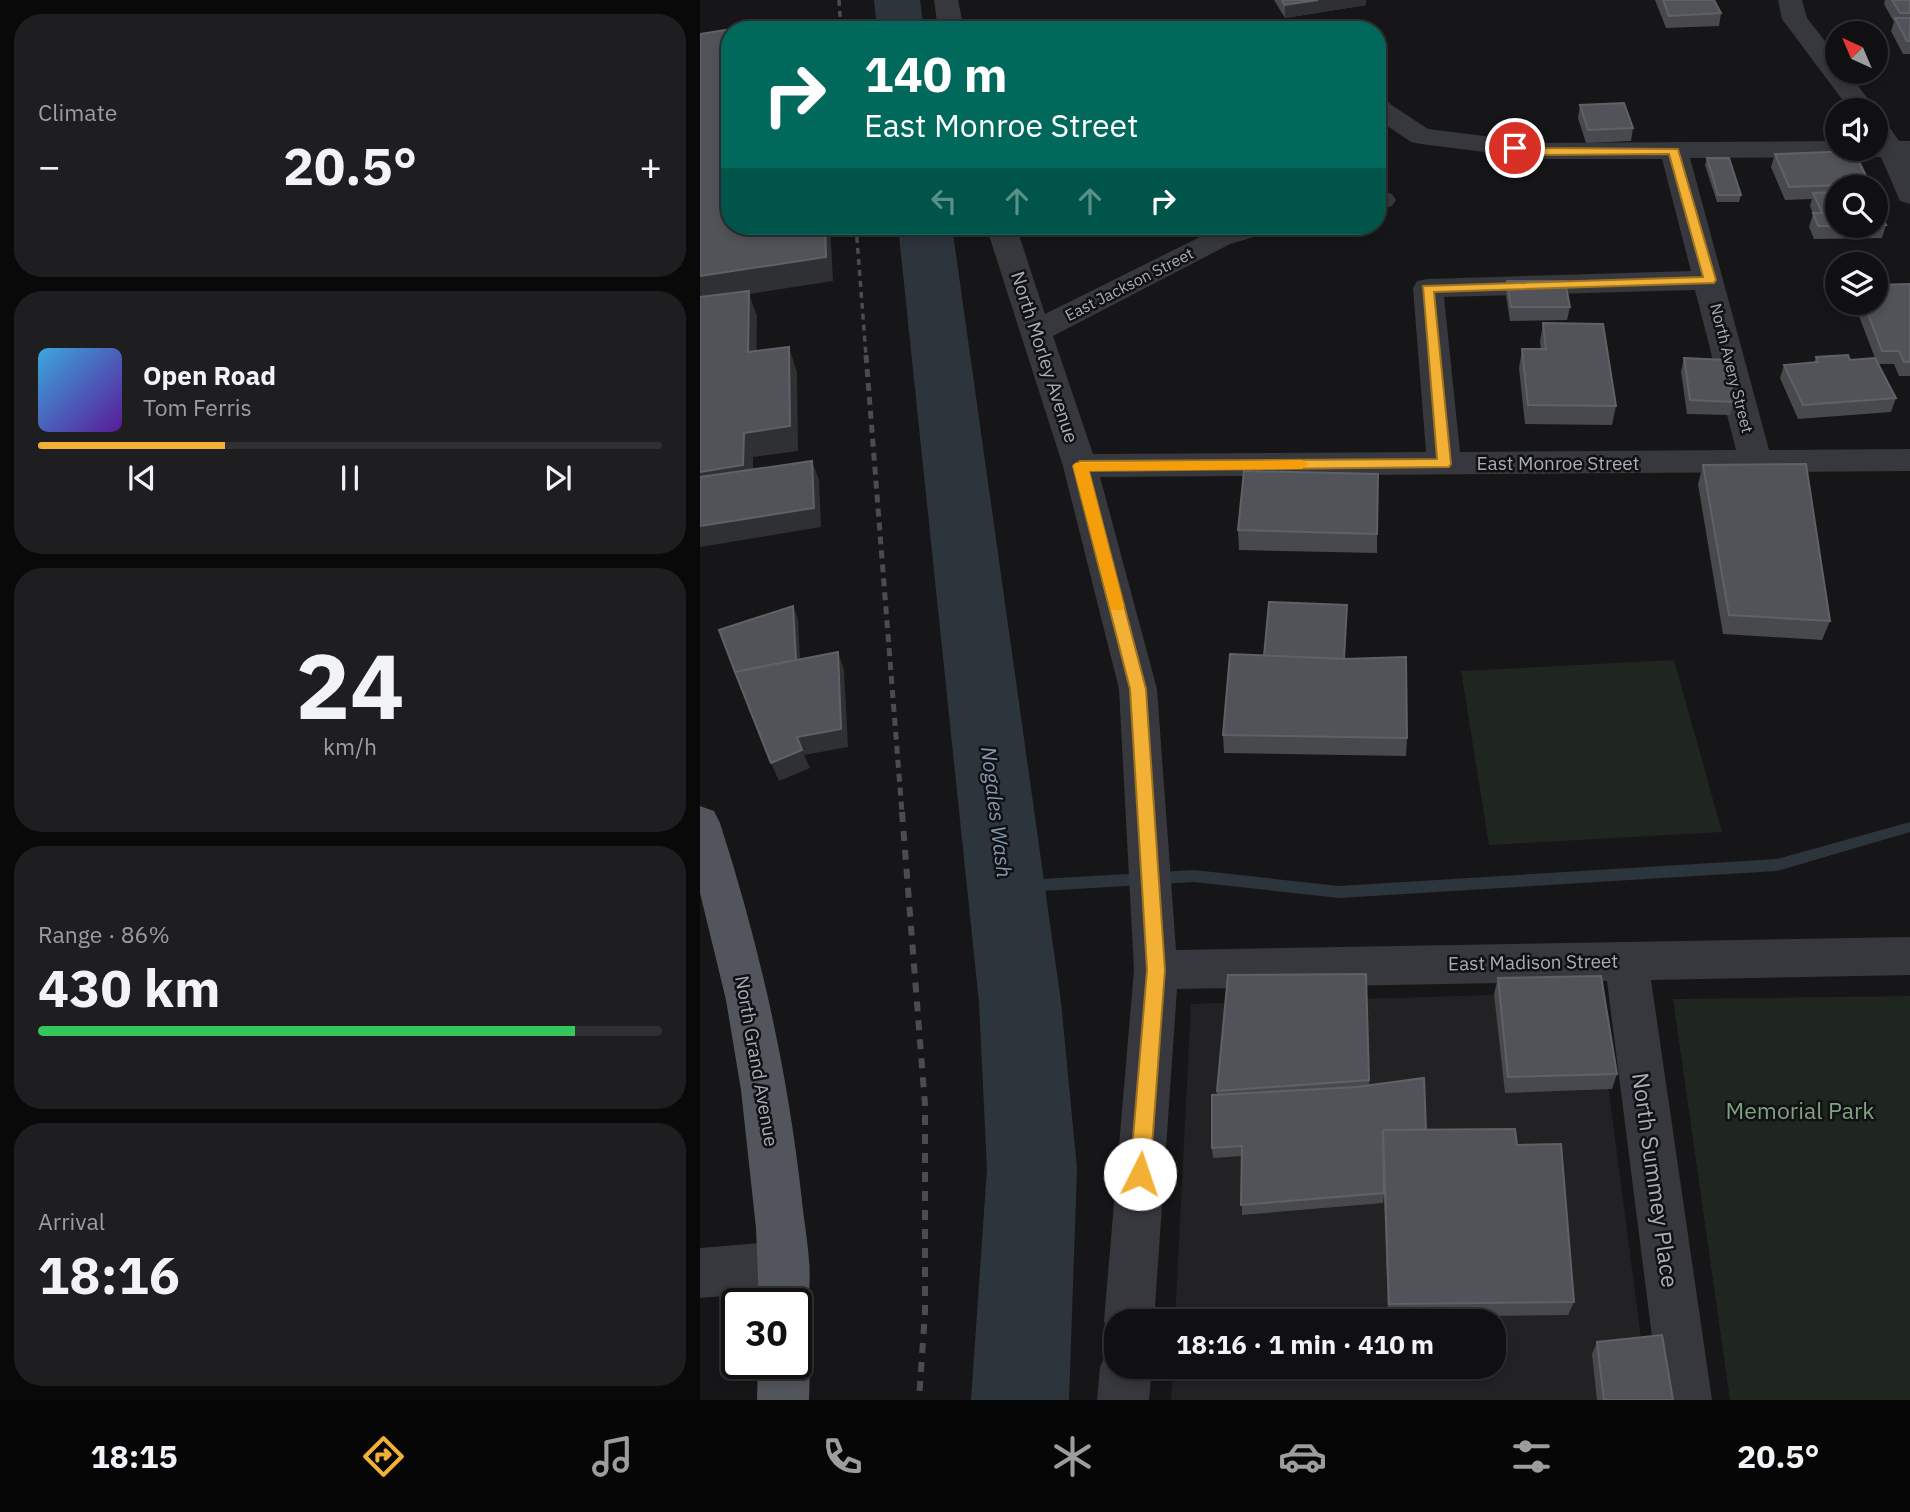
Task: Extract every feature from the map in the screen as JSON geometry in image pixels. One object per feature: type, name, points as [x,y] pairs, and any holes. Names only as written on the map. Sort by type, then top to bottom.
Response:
[{"type":"main road","name":"North Grand Avenue","points":[[700,823],[748,993],[771,1131],[785,1285]]},
{"type":"main road","points":[[783,1400],[784,1379]]},
{"type":"street","points":[[946,0],[950,21]]},
{"type":"street","points":[[1769,0],[1792,10],[1854,98]]},
{"type":"street","points":[[1386,113],[1421,136],[1539,151],[1674,151],[1892,142],[1910,195]]},
{"type":"street","name":"North Avery Street","points":[[1674,151],[1756,463]]},
{"type":"street","name":"North Morley Avenue","points":[[1004,235],[1080,466],[1138,689],[1156,970],[1130,1309]]},
{"type":"street","name":"East Jackson Street","points":[[1037,331],[1230,235]]},
{"type":"street","points":[[1444,464],[1428,288],[1710,280]]},
{"type":"street","name":"East Monroe Street","points":[[1080,466],[1910,460]]},
{"type":"street","name":"East Madison Street","points":[[1156,970],[1910,957]]},
{"type":"street","name":"North Summey Place","points":[[1626,960],[1686,1400]]},
{"type":"street","points":[[700,1273],[785,1285]]},
{"type":"street","points":[[1123,1400],[1125,1379]]},
{"type":"shaded area","points":[[1596,992],[1649,1400],[1171,1400],[1172,1379],[1506,1379],[1506,1309],[1176,1309],[1191,1004]]},
{"type":"green space","points":[[1674,660],[1722,832],[1489,845],[1461,671]]},
{"type":"green space","name":"Memorial Park","points":[[1910,996],[1910,1400],[1730,1400],[1673,999]]},
{"type":"building","points":[[1282,0],[1318,0],[1285,5]]},
{"type":"building","points":[[1663,0],[1714,0],[1721,13],[1669,16]]},
{"type":"building","points":[[1892,0],[1910,0],[1910,13],[1900,13]]},
{"type":"building","points":[[1895,18],[1910,18],[1910,41],[1907,41]]},
{"type":"building","points":[[721,31],[721,235],[825,235],[826,257],[700,276],[700,34]]},
{"type":"building","points":[[1624,103],[1633,128],[1588,130],[1580,105]]},
{"type":"building","points":[[1825,152],[1825,161],[1859,161],[1866,175],[1825,175],[1825,186],[1789,187],[1775,154]]},
{"type":"building","points":[[1707,158],[1729,158],[1741,195],[1718,195]]},
{"type":"building","points":[[1813,193],[1825,193],[1825,226],[1818,226],[1813,213],[1822,213]]},
{"type":"building","points":[[1507,281],[1565,281],[1570,307],[1511,307]]},
{"type":"building","points":[[1910,284],[1910,362],[1904,362],[1899,351],[1882,351],[1868,315],[1888,315],[1888,285]]},
{"type":"building","points":[[749,291],[748,352],[789,347],[790,426],[744,433],[743,465],[700,472],[700,297]]},
{"type":"building","points":[[1543,323],[1603,324],[1616,406],[1528,405],[1522,349],[1546,349]]},
{"type":"building","points":[[1848,355],[1850,360],[1875,358],[1896,398],[1803,405],[1784,365],[1818,362],[1816,357]]},
{"type":"building","points":[[1684,358],[1727,360],[1734,402],[1690,400]]},
{"type":"building","points":[[812,461],[814,508],[700,526],[700,477]]},
{"type":"building","points":[[1806,464],[1830,621],[1729,615],[1703,465]]},
{"type":"building","points":[[1244,471],[1378,474],[1377,534],[1238,530]]},
{"type":"building","points":[[1269,602],[1347,605],[1344,659],[1264,656]]},
{"type":"building","points":[[793,606],[796,660],[735,672],[719,630]]},
{"type":"building","points":[[838,652],[841,729],[797,737],[802,750],[771,763],[735,672]]},
{"type":"building","points":[[1230,654],[1344,659],[1406,657],[1407,738],[1223,735]]},
{"type":"building","points":[[1366,974],[1369,1080],[1217,1091],[1228,975]]},
{"type":"building","points":[[1601,976],[1617,1074],[1508,1077],[1498,978]]},
{"type":"building","points":[[1424,1078],[1426,1130],[1383,1130],[1384,1193],[1241,1205],[1242,1146],[1212,1148],[1212,1095],[1356,1087]]},
{"type":"building","points":[[1515,1129],[1517,1145],[1561,1144],[1574,1302],[1389,1304],[1383,1130]]},
{"type":"building","points":[[1662,1335],[1673,1400],[1604,1400],[1597,1342]]},
{"type":"waterway","name":"Nogales Wash","points":[[897,0],[900,21]]},
{"type":"waterway","name":"Nogales Wash","points":[[926,235],[1020,1002],[1032,1169],[1020,1400]]},
{"type":"waterway","points":[[1006,887],[1194,876],[1339,892],[1777,865],[1910,827]]},
{"type":"railway","points":[[839,0],[840,21]]},
{"type":"railway","points":[[857,235],[866,356]]},
{"type":"railway","points":[[866,355],[902,813]]},
{"type":"railway","points":[[902,812],[925,1105],[925,1312],[919,1400]]},
{"type":"slow traffic","points":[[1117,606],[1080,466],[1302,464]]},
{"type":"route","points":[[1140,1174],[1156,970],[1138,689],[1080,466],[1444,464],[1428,288],[1710,280],[1674,151],[1539,151],[1515,148]]}]
